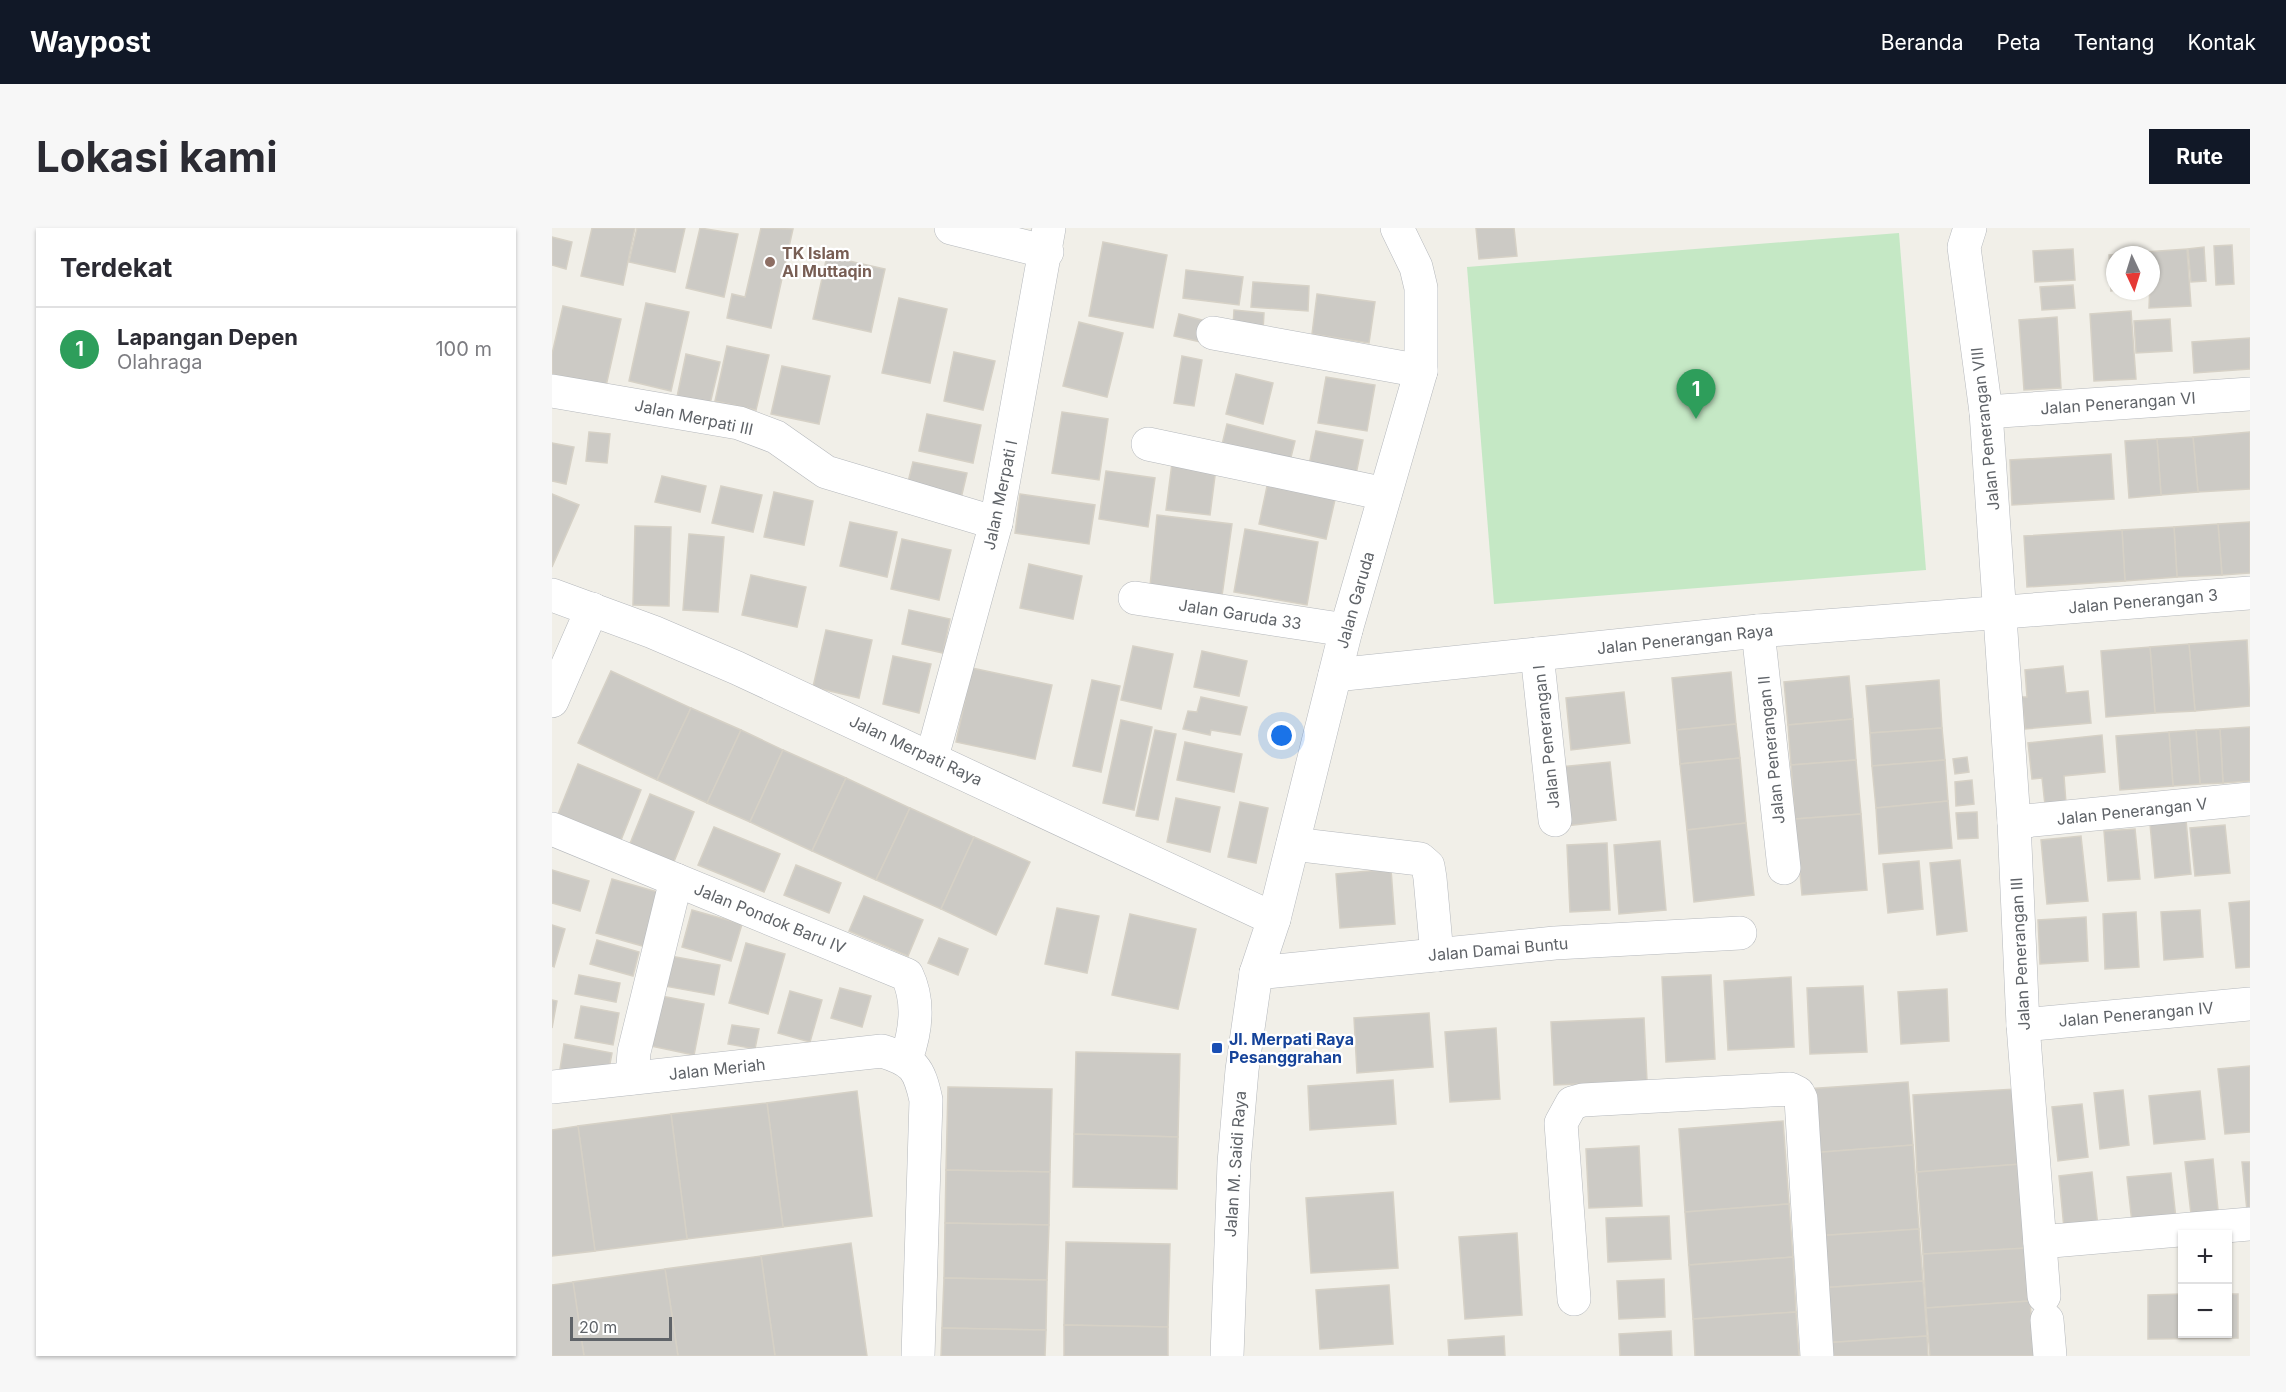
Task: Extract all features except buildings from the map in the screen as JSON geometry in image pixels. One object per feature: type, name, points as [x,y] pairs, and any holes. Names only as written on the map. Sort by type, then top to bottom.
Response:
[{"type":"street","points":[[951,228],[1048,240]]},
{"type":"street","name":"Jalan Garuda","points":[[1256,973],[1274,919],[1346,630],[1421,371],[1421,288],[1416,267],[1397,228]]},
{"type":"street","name":"Jalan Penerangan VIII","points":[[1967,237],[1986,412],[2001,613]]},
{"type":"street","name":"Jalan Merpati I","points":[[932,757],[996,523],[1048,240]]},
{"type":"street","points":[[1213,333],[1421,371]]},
{"type":"street","name":"Jalan Merpati III","points":[[552,391],[739,423],[776,437],[826,472],[996,523]]},
{"type":"street","name":"Jalan Penerangan VI","points":[[1986,412],[2250,394]]},
{"type":"street","points":[[1148,444],[1385,494]]},
{"type":"street","name":"Jalan Penerangan 3","points":[[2035,610],[2250,593]]},
{"type":"street","name":"Jalan Merpati Raya","points":[[552,595],[674,640],[932,757],[1274,919]]},
{"type":"street","name":"Jalan Garuda 33","points":[[1135,598],[1346,630]]},
{"type":"street","points":[[552,701],[592,609]]},
{"type":"street","name":"Jalan Penerangan Raya","points":[[1335,675],[1758,631],[2035,610]]},
{"type":"street","name":"Jalan Penerangan III","points":[[2001,613],[2014,822],[2023,1025],[2050,1356]]},
{"type":"street","name":"Jalan Penerangan II","points":[[1758,631],[1784,868]]},
{"type":"street","name":"Jalan Penerangan I","points":[[1537,654],[1555,820]]},
{"type":"street","name":"Jalan Penerangan V","points":[[2014,822],[2250,800]]},
{"type":"street","name":"Jalan Pondok Baru IV","points":[[552,829],[907,975],[915,1000],[914,1035],[894,1055]]},
{"type":"street","points":[[1293,844],[1420,859],[1428,866],[1437,955]]},
{"type":"street","points":[[632,1078],[634,1052],[676,880]]},
{"type":"street","name":"Jalan Damai Buntu","points":[[1256,973],[1555,943],[1740,933]]},
{"type":"street","name":"Jalan M. Saidi Raya","points":[[1227,1356],[1234,1163],[1242,1070],[1256,973]]},
{"type":"street","name":"Jalan Penerangan IV","points":[[2023,1025],[2250,1004]]},
{"type":"street","points":[[894,1055],[920,1075],[926,1100],[918,1356]]},
{"type":"street","name":"Jalan Meriah","points":[[552,1087],[894,1055]]},
{"type":"street","points":[[1574,1299],[1561,1123],[1572,1103],[1583,1100],[1790,1089],[1798,1093],[1801,1099],[1817,1356]]},
{"type":"street","points":[[2040,1242],[2250,1224]]},
{"type":"green space","points":[[1899,233],[1926,570],[1494,604],[1467,267]]},
{"type":"place","name":"TK Islam Al Muttaqin","points":[[770,262]]},
{"type":"place","name":"Lapangan Depen","points":[[1696,419]]},
{"type":"place","name":"Jl. Merpati Raya Pesanggrahan","points":[[1217,1048]]}]
